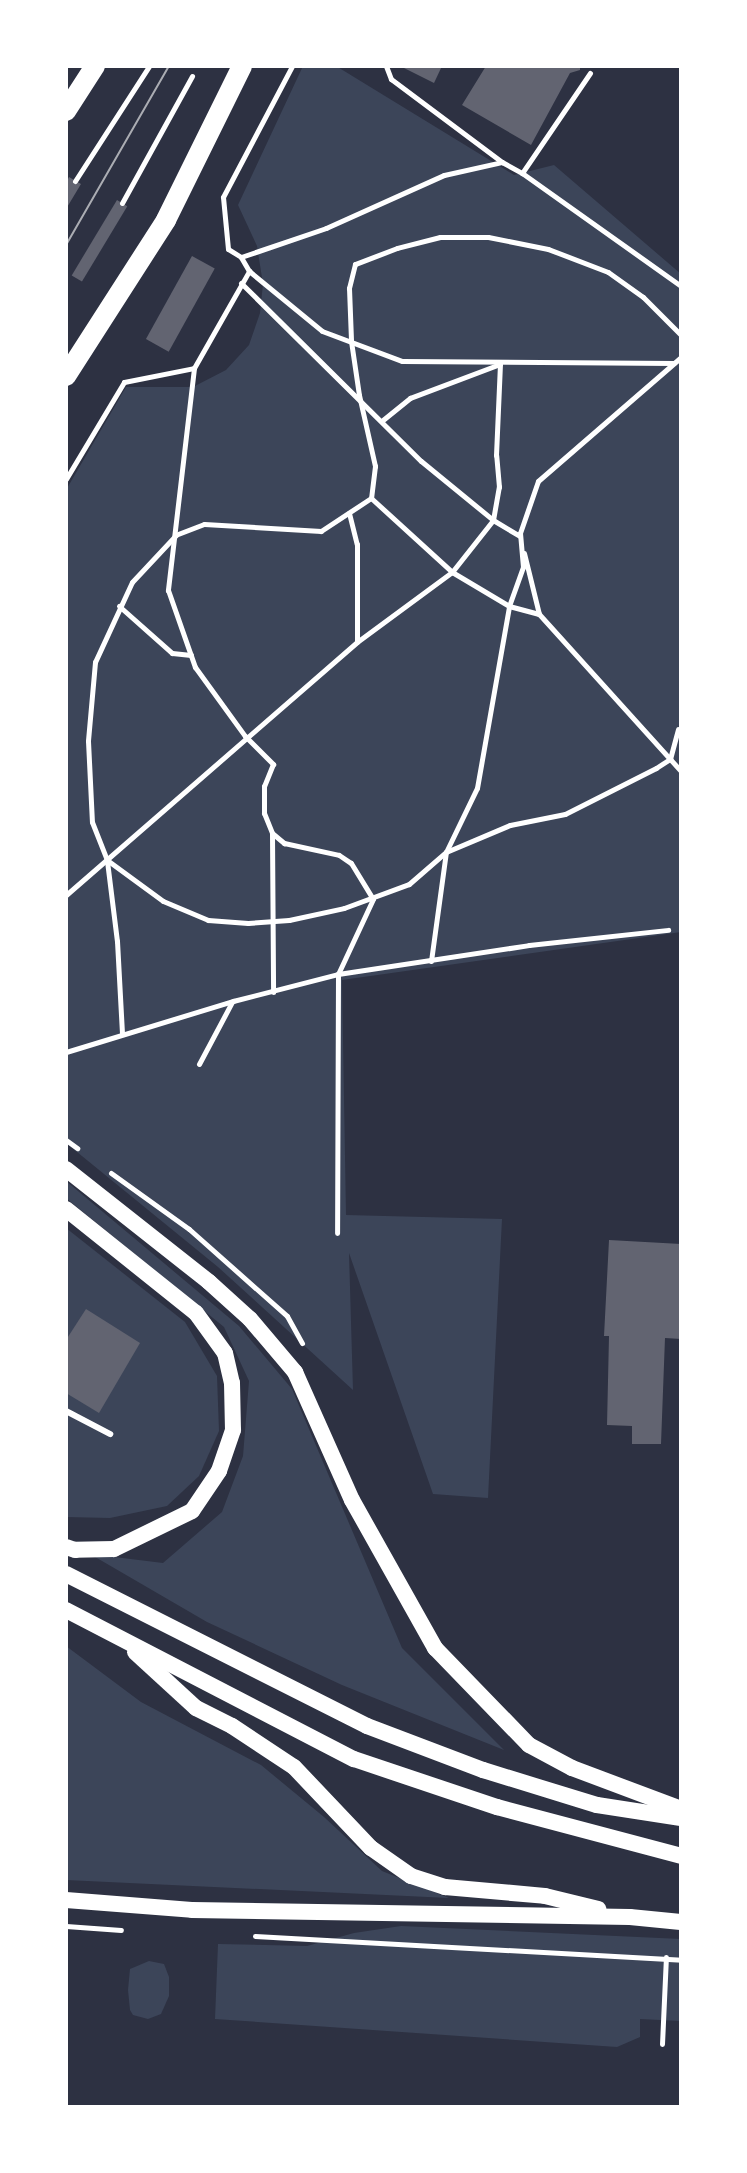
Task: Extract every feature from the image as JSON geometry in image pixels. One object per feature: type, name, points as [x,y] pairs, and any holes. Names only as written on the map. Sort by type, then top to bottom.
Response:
[{"type":"main road","points":[[66,111],[95,66]]},
{"type":"main road","points":[[66,376],[166,220],[242,66]]},
{"type":"main road","points":[[66,1169],[219,1291],[250,1319],[295,1372],[352,1500],[435,1648],[529,1745],[572,1768],[681,1809]]},
{"type":"main road","points":[[66,1209],[196,1313],[225,1353],[232,1383],[233,1430],[219,1471],[192,1511],[114,1549],[75,1550],[66,1547]]},
{"type":"main road","points":[[66,1574],[367,1726],[483,1770],[597,1805],[681,1818]]},
{"type":"main road","points":[[66,1610],[354,1759],[497,1807],[681,1856]]},
{"type":"main road","points":[[119,1637],[196,1708],[232,1726],[294,1767],[371,1848],[411,1876],[445,1887],[545,1896],[630,1917]]},
{"type":"main road","points":[[66,1900],[192,1910],[630,1917],[681,1922]]},
{"type":"lane","points":[[66,1411],[110,1434]]},
{"type":"path","points":[[75,181],[149,66]]},
{"type":"path","points":[[292,66],[223,197],[228,249],[241,257],[249,271],[322,331],[402,361],[675,363]]},
{"type":"path","points":[[386,66],[391,79],[502,162],[681,286]]},
{"type":"path","points":[[522,173],[590,73]]},
{"type":"path","points":[[122,203],[192,76]]},
{"type":"path","points":[[241,257],[326,228],[444,175],[502,162]]},
{"type":"path","points":[[122,1035],[117,941],[107,860],[92,822],[88,741],[95,662],[132,582],[176,535],[204,524],[321,531],[371,498],[375,466],[351,341],[349,288],[355,264],[440,237],[488,237],[548,249],[608,272],[643,297],[681,335]]},
{"type":"path","points":[[249,271],[194,368],[168,590],[195,667],[245,736],[273,764],[264,786],[264,813],[272,833],[273,992]]},
{"type":"path","points":[[241,283],[359,395],[421,461],[493,520],[520,533]]},
{"type":"path","points":[[431,961],[446,852],[477,788],[509,606],[523,567],[520,533],[538,481],[681,357]]},
{"type":"path","points":[[383,420],[410,398],[500,364]]},
{"type":"path","points":[[66,895],[245,736],[357,642],[452,572],[493,520],[499,487],[496,455],[500,364]]},
{"type":"path","points":[[66,479],[124,382],[194,368]]},
{"type":"path","points":[[371,498],[452,572],[509,606],[539,614]]},
{"type":"path","points":[[349,513],[357,544],[357,642]]},
{"type":"path","points":[[520,533],[539,614],[681,771]]},
{"type":"path","points":[[119,606],[172,653],[191,655]]},
{"type":"path","points":[[107,860],[163,901],[208,920],[272,921],[344,908],[409,884],[446,852],[510,825],[565,814],[670,759],[678,729]]},
{"type":"path","points":[[272,833],[284,843],[339,855],[351,863],[373,899]]},
{"type":"path","points":[[337,1233],[338,974],[373,899]]},
{"type":"path","points":[[66,1052],[233,1001],[338,974],[529,945],[668,930]]},
{"type":"path","points":[[199,1064],[233,1001]]},
{"type":"path","points":[[66,1926],[136,1930]]},
{"type":"path","points":[[238,1935],[681,1960]]},
{"type":"path","points":[[662,2044],[666,1957]]},
{"type":"shaded area","points":[[303,66],[336,66],[514,175],[554,165],[681,274],[681,932],[342,980],[346,1215],[502,1219],[488,1498],[433,1494],[349,1253],[353,1390],[218,1267],[66,1143],[66,490],[126,387],[193,387],[226,370],[249,345],[260,313],[263,284],[257,246],[238,205]]},
{"type":"shaded area","points":[[66,1181],[239,1326],[292,1389],[402,1648],[504,1750],[342,1685],[207,1622],[90,1554],[163,1563],[222,1512],[243,1456],[249,1381],[224,1327],[66,1198]]},
{"type":"shaded area","points":[[66,1228],[185,1322],[217,1376],[219,1431],[199,1476],[167,1506],[110,1518],[66,1517]]},
{"type":"shaded area","points":[[66,1646],[141,1702],[261,1765],[382,1871],[449,1898],[66,1880]]},
{"type":"shaded area","points":[[401,1926],[681,1939],[681,2021],[640,2019],[640,2037],[617,2047],[215,2019],[218,1944],[307,1946],[354,1933]]},
{"type":"shaded area","points":[[149,1961],[164,1964],[169,1977],[169,1996],[161,2014],[148,2019],[133,2015],[128,1990],[130,1969]]},
{"type":"building","points":[[400,66],[442,66],[434,83]]},
{"type":"building","points":[[486,66],[580,66],[580,70],[570,73],[531,145],[462,105]]},
{"type":"building","points":[[69,177],[81,184],[66,209],[66,183]]},
{"type":"building","points":[[117,200],[127,206],[82,282],[72,275]]},
{"type":"building","points":[[192,256],[215,269],[169,352],[146,339]]},
{"type":"building","points":[[609,1240],[681,1244],[681,1339],[665,1338],[661,1444],[632,1444],[632,1426],[607,1425],[609,1336],[604,1336]]},
{"type":"building","points":[[86,1309],[140,1343],[99,1413],[66,1393],[66,1340]]},
{"type":"tram line","points":[[66,245],[169,66]]}]
